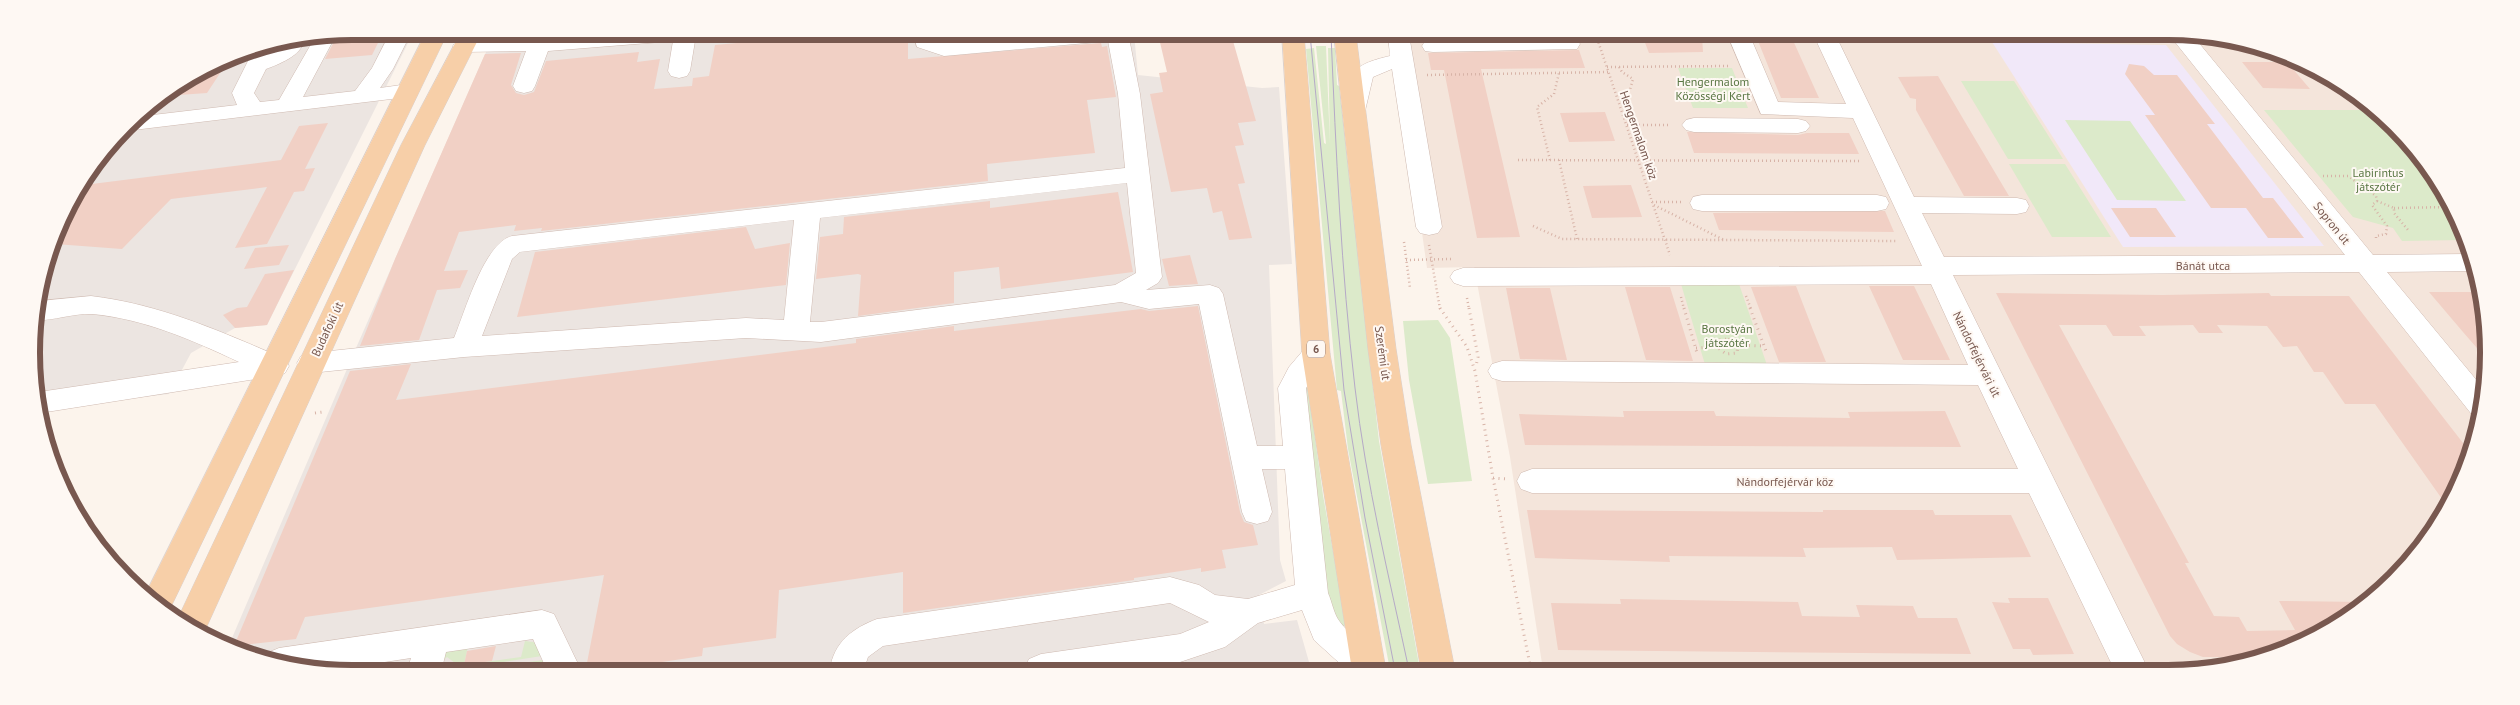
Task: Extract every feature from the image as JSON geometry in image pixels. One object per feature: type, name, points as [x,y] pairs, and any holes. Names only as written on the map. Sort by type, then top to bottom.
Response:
[{"type":"main road","points":[[160,598],[275,366],[433,40]]},
{"type":"main road","name":"Budafoki út","points":[[193,621],[413,145],[467,40]]},
{"type":"main road","name":"6","points":[[1293,40],[1316,354],[1368,665]]},
{"type":"main road","name":"Szerémi út","points":[[1345,40],[1393,426],[1437,665]]},
{"type":"main road","points":[[408,91],[442,88]]},
{"type":"main road","points":[[275,366],[311,363]]},
{"type":"street","points":[[363,95],[382,69],[397,40]]},
{"type":"street","points":[[482,40],[570,44],[610,40]]},
{"type":"street","points":[[680,71],[684,40]]},
{"type":"street","points":[[924,40],[924,42],[944,49],[1040,40]]},
{"type":"street","points":[[1118,40],[1129,94],[1149,277],[1122,293]]},
{"type":"street","points":[[1347,40],[1355,52],[1403,68]]},
{"type":"street","points":[[1399,40],[1429,227]]},
{"type":"street","points":[[1433,46],[1490,40],[1569,44]]},
{"type":"street","points":[[1741,40],[1772,117]]},
{"type":"street","name":"Nándorfejérvári út","points":[[1826,40],[1856,119],[1885,162],[2038,481],[2129,665]]},
{"type":"street","name":"Sopron út","points":[[2185,41],[2370,254],[2476,399]]},
{"type":"street","points":[[287,105],[323,42]]},
{"type":"street","points":[[524,86],[540,44]]},
{"type":"street","points":[[255,109],[248,104],[243,93],[261,57],[278,57],[289,47]]},
{"type":"street","points":[[1354,111],[1362,73],[1368,68],[1403,68]]},
{"type":"street","points":[[140,124],[408,91]]},
{"type":"street","points":[[185,118],[201,93]]},
{"type":"street","points":[[1694,125],[1772,117],[1856,119]]},
{"type":"street","points":[[464,347],[501,256],[512,244],[1137,174]]},
{"type":"street","points":[[1815,202],[1812,190],[1819,186],[1901,196],[2017,206]]},
{"type":"street","points":[[1702,202],[1877,203]]},
{"type":"street","points":[[796,330],[808,210]]},
{"type":"street","name":"Bánát utca","points":[[1463,277],[1675,277],[1938,271],[2370,254],[2466,262]]},
{"type":"street","points":[[311,363],[464,347],[746,328],[821,332],[1122,293],[1149,300],[1210,294],[1257,512]]},
{"type":"street","points":[[43,310],[89,305],[139,312],[225,344],[275,366]]},
{"type":"street","points":[[206,378],[225,344]]},
{"type":"street","points":[[1316,354],[1299,374],[1292,388],[1312,593],[1326,630],[1345,649],[1365,665]]},
{"type":"street","points":[[1502,371],[1700,360],[1773,373],[1988,375]]},
{"type":"street","points":[[44,402],[275,366]]},
{"type":"street","points":[[1245,457],[1299,458]]},
{"type":"street","name":"Nándorfejérvár köz","points":[[1532,481],[2038,481]]},
{"type":"street","points":[[847,665],[847,658],[857,644],[877,633],[1170,590],[1188,595],[1209,608],[1248,613]]},
{"type":"street","points":[[1067,665],[1180,648],[1213,637],[1248,613],[1312,593]]},
{"type":"street","points":[[310,662],[429,654],[542,624],[562,665]]},
{"type":"path","name":"Hengermalom köz","points":[[1598,40],[1665,240]]},
{"type":"path","points":[[1618,66],[1622,72],[1633,79],[1630,90]]},
{"type":"path","points":[[1607,67],[1752,66]]},
{"type":"path","points":[[1403,68],[1559,73],[1609,72]]},
{"type":"path","points":[[1550,160],[1536,107],[1554,94],[1559,73]]},
{"type":"path","points":[[1627,125],[1694,125]]},
{"type":"path","points":[[1518,160],[1885,162]]},
{"type":"path","points":[[1558,160],[1577,239]]},
{"type":"path","points":[[2319,176],[2348,176],[2376,196],[2377,201]]},
{"type":"path","points":[[2370,254],[2376,236],[2386,234],[2387,226],[2372,205],[2377,201]]},
{"type":"path","points":[[2377,201],[2394,208],[2444,207]]},
{"type":"path","points":[[1653,204],[1702,202]]},
{"type":"path","points":[[1653,204],[1725,240]]},
{"type":"path","points":[[2394,208],[2394,213],[2408,230]]},
{"type":"path","points":[[1533,226],[1562,239],[1923,241]]},
{"type":"path","points":[[1429,227],[1428,240],[1441,312],[1467,347],[1475,371],[1493,478],[1530,665]]},
{"type":"path","points":[[1404,242],[1410,288]]},
{"type":"path","points":[[1406,260],[1460,259],[1478,357],[1475,371]]},
{"type":"path","points":[[1740,276],[1773,373]]},
{"type":"path","points":[[1675,277],[1700,360],[1717,347],[1718,342],[1724,339],[1732,340],[1738,345],[1764,346]]},
{"type":"path","points":[[1717,347],[1726,354],[1734,355],[1739,351],[1738,345]]},
{"type":"shaded area","points":[[410,40],[267,325],[235,328],[191,353],[169,394],[45,408],[40,352],[46,292],[64,233],[72,214],[93,179],[118,146],[146,118],[179,93],[214,72],[252,57],[292,46],[332,41]]},
{"type":"shaded area","points":[[491,40],[1135,40],[1138,75],[1262,88],[1279,87],[1292,264],[1269,265],[1280,560],[1286,581],[1259,595],[1264,624],[1297,620],[1310,665],[352,665],[292,659],[231,640],[356,348]]},
{"type":"shaded area","points":[[1395,40],[2168,40],[2208,43],[2228,46],[2268,57],[2306,72],[2324,82],[2374,118],[2415,162],[2448,214],[2469,272],[2474,292],[2479,332],[2480,352],[2477,393],[2469,433],[2448,491],[2427,526],[2402,559],[2374,587],[2324,623],[2287,641],[2248,654],[2208,662],[2168,665],[1542,665],[1510,457],[1474,267],[1427,268]]},
{"type":"shaded area","points":[[1992,42],[2166,45],[2324,246],[2123,247]]},
{"type":"green space","points":[[1316,46],[1326,46],[1330,144],[1328,48],[1335,48],[1337,85],[1339,86],[1379,441],[1419,665],[1389,665],[1348,449],[1341,391],[1337,390],[1306,49],[1314,48],[1324,143],[1326,144]]},
{"type":"green space","name":"Hengermalom Közösségi Kert","points":[[1678,68],[1732,68],[1748,108],[1693,108]]},
{"type":"green space","points":[[1961,81],[2014,81],[2063,159],[2008,159]]},
{"type":"green space","name":"Labirintus játszótér","points":[[2264,110],[2364,110],[2402,146],[2415,162],[2438,196],[2459,240],[2402,241],[2393,228],[2353,217]]},
{"type":"green space","points":[[2065,120],[2130,121],[2186,201],[2117,200]]},
{"type":"green space","points":[[2009,164],[2065,164],[2111,237],[2052,237]]},
{"type":"green space","name":"Borostyán játszótér","points":[[1681,284],[1739,284],[1768,368],[1706,368]]},
{"type":"green space","points":[[1438,320],[1450,338],[1472,481],[1428,484],[1409,380],[1403,321]]},
{"type":"green space","points":[[1301,386],[1308,388],[1323,495],[1346,625],[1341,627],[1330,613]]},
{"type":"green space","points":[[525,641],[541,643],[542,656],[484,665],[464,665],[521,657]]},
{"type":"green space","points":[[468,646],[464,665],[458,665],[447,657],[439,665],[436,665],[436,658],[451,648]]},
{"type":"green space","points":[[543,660],[546,665],[507,665]]},
{"type":"building","points":[[380,40],[372,55],[325,59],[334,41]]},
{"type":"building","points":[[770,40],[908,40],[908,59],[1101,43],[1102,47],[1107,46],[1116,97],[1087,100],[1095,153],[987,164],[988,181],[541,231],[542,228],[514,231],[516,225],[459,232],[444,271],[468,270],[460,288],[437,290],[419,340],[360,346],[395,259],[485,54],[521,53],[511,85],[516,93],[524,95],[534,92],[546,61],[639,52],[637,62],[660,59],[654,89],[692,86],[693,78],[709,76],[715,45]]},
{"type":"building","points":[[1159,40],[1233,40],[1256,121],[1238,123],[1244,145],[1235,146],[1245,183],[1238,184],[1252,238],[1229,240],[1222,211],[1213,213],[1207,188],[1171,192],[1150,94],[1163,92],[1159,73],[1167,72]]},
{"type":"building","points":[[1644,40],[1702,40],[1703,52],[1649,53]]},
{"type":"building","points":[[1758,40],[1793,40],[1819,98],[1781,98]]},
{"type":"building","points":[[1579,50],[1585,68],[1481,69],[1520,237],[1477,238],[1444,70],[1431,70],[1428,53]]},
{"type":"building","points":[[2242,62],[2282,62],[2287,64],[2310,89],[2263,88]]},
{"type":"building","points":[[2129,64],[2144,66],[2154,75],[2177,75],[2215,124],[2207,124],[2263,198],[2273,198],[2304,238],[2268,238],[2246,208],[2211,208],[2145,115],[2155,115],[2125,74]]},
{"type":"building","points":[[223,68],[207,93],[176,95]]},
{"type":"building","points":[[1938,76],[2009,196],[1964,196],[1916,110],[1916,99],[1910,98],[1898,77]]},
{"type":"building","points":[[1605,112],[1615,141],[1569,142],[1560,113]]},
{"type":"building","points":[[328,123],[305,169],[315,168],[304,191],[294,192],[267,244],[235,248],[267,187],[171,199],[122,249],[60,244],[72,214],[90,184],[281,160],[299,126]]},
{"type":"building","points":[[1687,132],[1798,135],[1807,133],[1849,133],[1859,154],[1694,153]]},
{"type":"building","points":[[1631,185],[1642,217],[1592,218],[1583,186]]},
{"type":"building","points":[[1118,192],[1133,272],[1001,289],[999,267],[954,272],[954,303],[858,316],[861,275],[816,279],[820,237],[843,234],[844,217],[990,201],[990,208]]},
{"type":"building","points":[[2111,208],[2156,208],[2176,237],[2130,237]]},
{"type":"building","points":[[1885,211],[1894,232],[1719,230],[1713,213]]},
{"type":"building","points":[[746,227],[755,249],[790,243],[786,285],[517,317],[535,252]]},
{"type":"building","points":[[289,245],[279,265],[244,269],[255,248]]},
{"type":"building","points":[[1190,255],[1198,284],[1169,286],[1162,259]]},
{"type":"building","points":[[294,270],[267,325],[235,328],[223,315],[237,308],[247,307],[265,274]]},
{"type":"building","points":[[1796,286],[1826,362],[1779,362],[1751,287]]},
{"type":"building","points":[[1869,286],[1914,286],[1950,360],[1903,360]]},
{"type":"building","points":[[1625,287],[1670,287],[1693,361],[1646,360]]},
{"type":"building","points":[[1506,288],[1550,288],[1567,360],[1520,359]]},
{"type":"building","points":[[2429,292],[2474,292],[2480,352]]},
{"type":"building","points":[[1996,293],[2163,295],[2269,293],[2271,296],[2349,296],[2465,446],[2443,500],[2375,404],[2345,404],[2323,372],[2314,372],[2297,346],[2283,347],[2267,326],[2217,325],[2223,333],[2199,333],[2193,325],[2139,326],[2146,336],[2113,336],[2106,325],[2059,325],[2189,563],[2185,563],[2214,616],[2239,617],[2247,631],[2295,630],[2279,601],[2355,602],[2306,633],[2268,648],[2236,657],[2203,657],[2177,644],[2170,636]]},
{"type":"building","points":[[1198,306],[1240,512],[1244,522],[1253,525],[1258,545],[1222,550],[1226,568],[1201,572],[1201,568],[1134,578],[1134,580],[903,613],[903,572],[779,590],[776,638],[703,648],[702,656],[642,665],[587,665],[604,575],[305,617],[296,639],[244,645],[236,642],[350,371],[411,364],[396,400],[856,343],[856,339],[954,326],[954,331],[1141,309],[1149,311]]},
{"type":"building","points":[[1623,411],[1714,411],[1716,416],[1850,418],[1848,412],[1945,411],[1961,447],[1525,445],[1519,414],[1624,417]]},
{"type":"building","points":[[1527,510],[1823,512],[1823,510],[1933,510],[1935,515],[2011,515],[2031,557],[1897,560],[1892,547],[1803,548],[1806,557],[1669,556],[1670,562],[1535,558]]},
{"type":"building","points":[[2008,598],[2048,598],[2074,654],[2033,655],[2030,649],[2013,649],[1992,602],[2010,603]]},
{"type":"building","points":[[1620,599],[1798,602],[1802,616],[1860,617],[1856,605],[1913,606],[1918,618],[1957,618],[1971,654],[1558,650],[1551,603],[1621,604]]},
{"type":"building","points":[[496,646],[492,661],[464,665],[467,651]]},
{"type":"tram line","points":[[1311,40],[1344,390],[1365,518],[1394,665]]},
{"type":"tram line","points":[[1331,40],[1343,255],[1355,388],[1365,459],[1408,665]]}]
